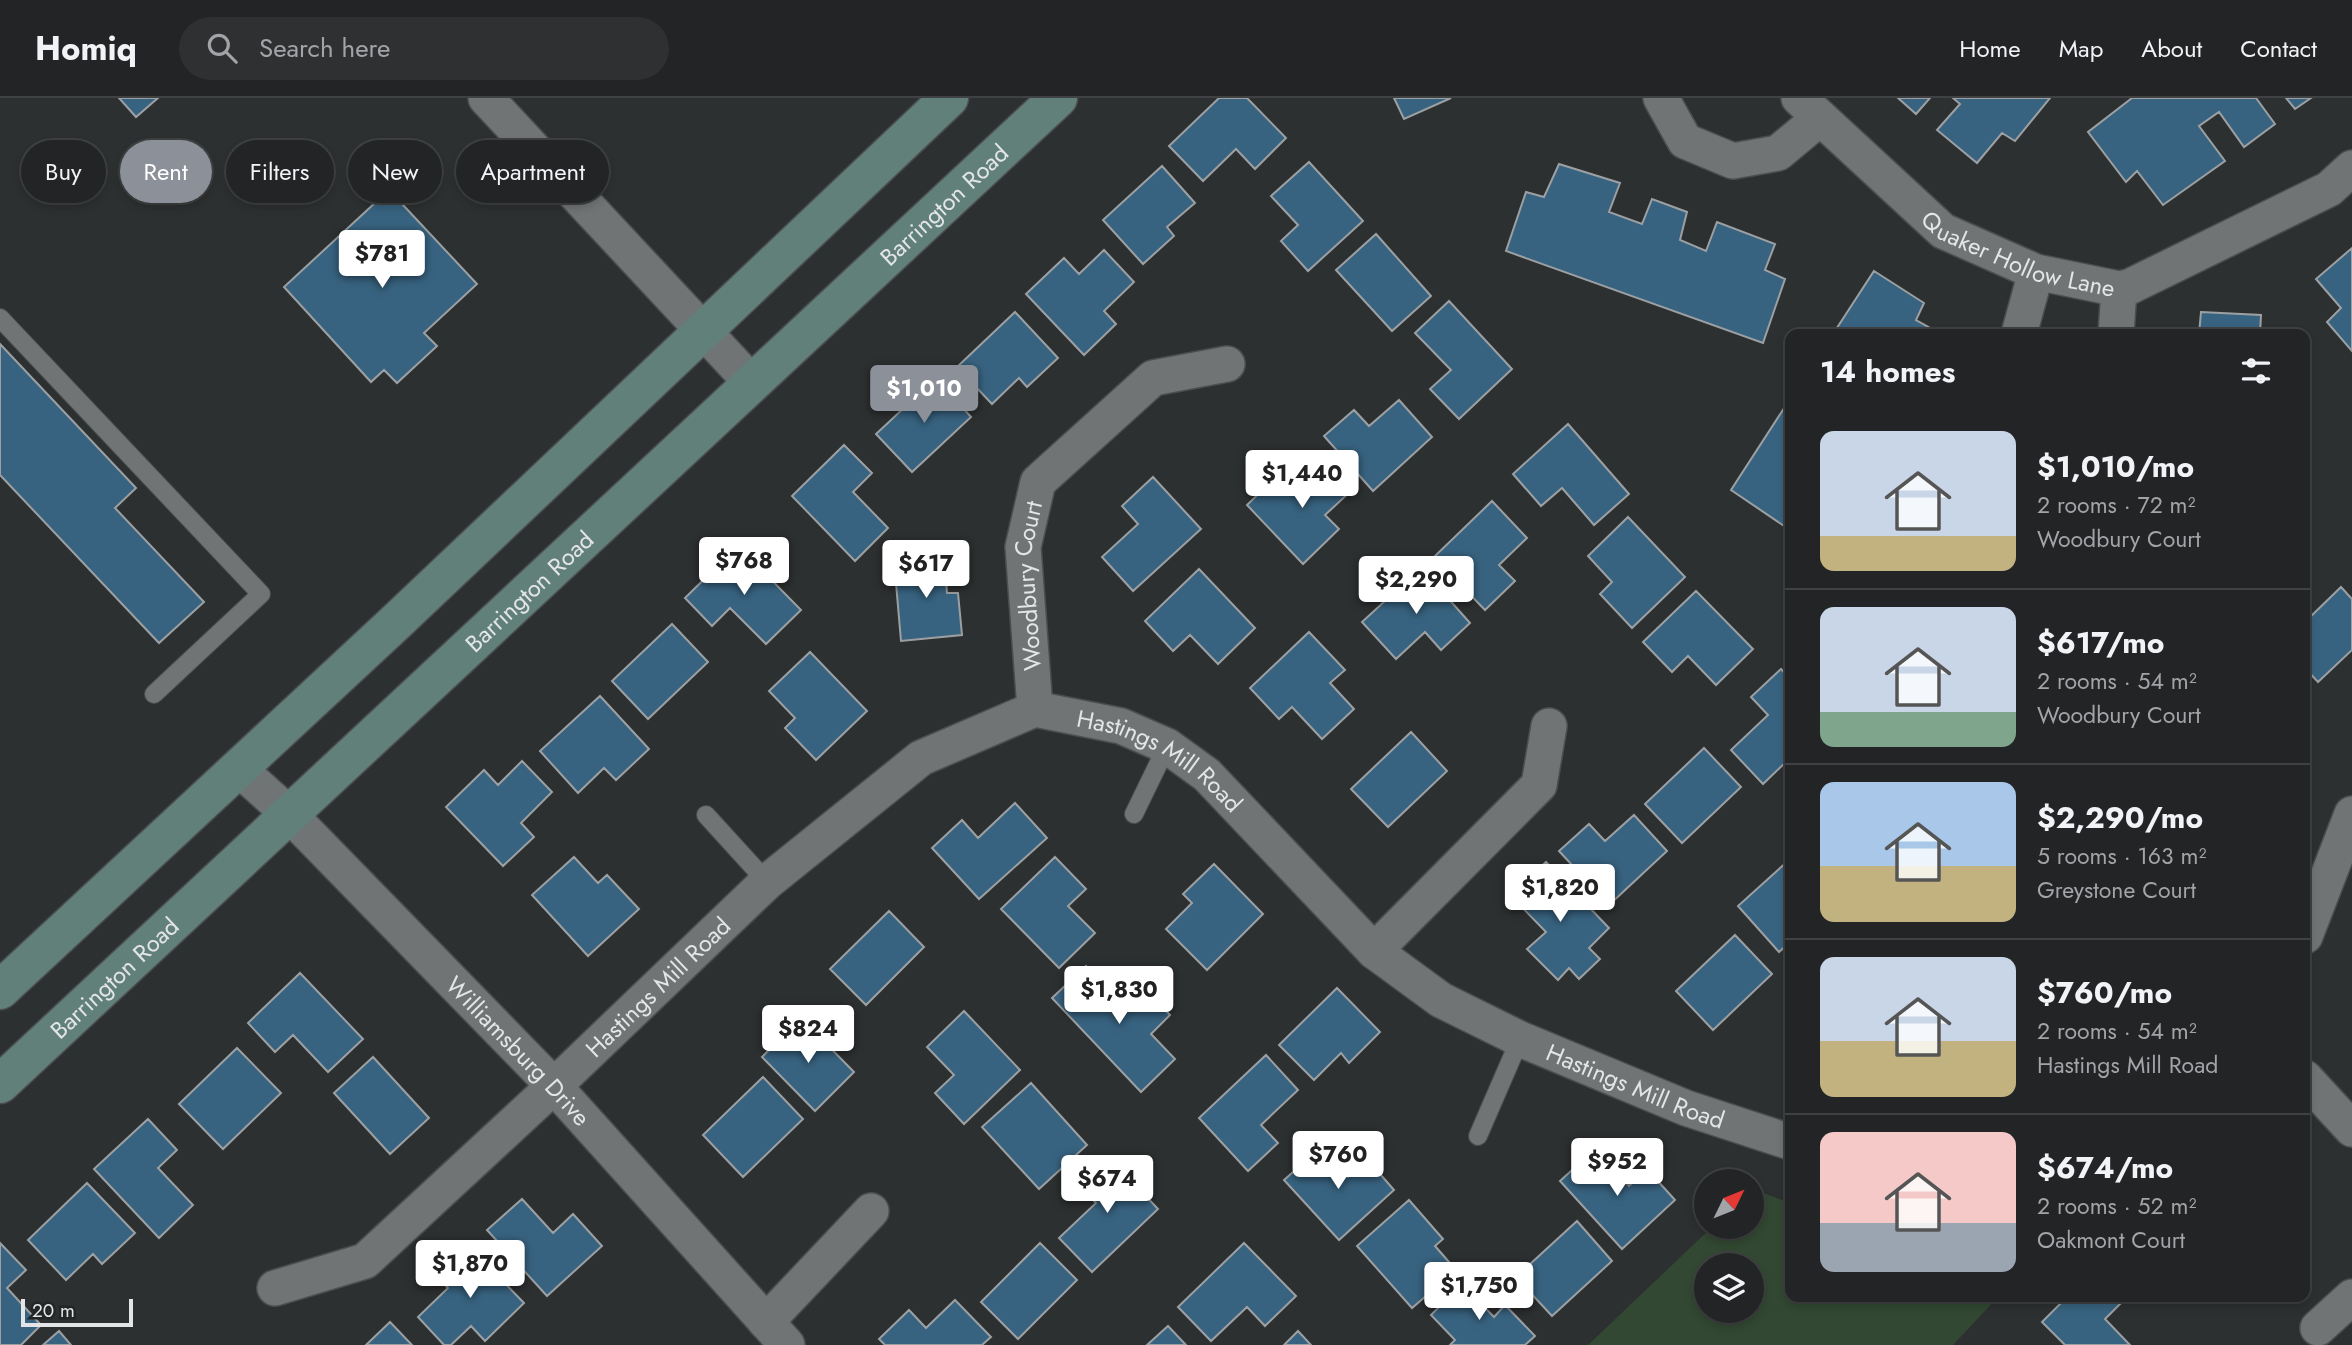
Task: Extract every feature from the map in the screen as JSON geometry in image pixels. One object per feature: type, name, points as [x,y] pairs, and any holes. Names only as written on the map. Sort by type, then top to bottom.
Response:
[{"type":"main road","points":[[0,990],[239,769],[950,98]]},
{"type":"main road","name":"Barrington Road","points":[[0,1084],[1058,98]]},
{"type":"street","points":[[486,98],[752,383]]},
{"type":"street","name":"Quaker Hollow Lane","points":[[1661,98],[1685,141],[1733,161],[1778,153],[1809,108],[1943,232],[2036,272],[2119,289],[2329,189],[2352,168]]},
{"type":"street","points":[[2020,329],[2036,272]]},
{"type":"street","points":[[2116,329],[2119,289]]},
{"type":"street","name":"Woodbury Court","points":[[1035,709],[1023,547],[1038,482],[1153,379],[1227,364]]},
{"type":"street","name":"Hastings Mill Road","points":[[275,1288],[365,1261],[554,1086],[767,882],[921,758],[1035,709],[1121,726],[1167,746],[1207,775],[1374,951],[1441,999],[1520,1039],[1686,1108],[1785,1140]]},
{"type":"street","points":[[1374,951],[1539,785],[1549,726]]},
{"type":"street","name":"Williamsburg Drive","points":[[239,769],[289,814],[554,1086],[777,1334]]},
{"type":"street","points":[[2310,923],[2352,814]]},
{"type":"street","points":[[2310,1083],[2352,1129]]},
{"type":"street","points":[[777,1334],[871,1211]]},
{"type":"street","points":[[2318,1328],[2352,1297]]},
{"type":"lane","points":[[0,318],[261,594],[154,694]]},
{"type":"lane","points":[[1134,814],[1167,746]]},
{"type":"lane","points":[[706,815],[767,882]]},
{"type":"lane","points":[[1478,1136],[1520,1039]]},
{"type":"green space","points":[[1764,1193],[1785,1201],[1785,1302],[1993,1302],[1953,1345],[1588,1345],[1699,1239],[1764,1239]]},
{"type":"building","points":[[119,98],[158,98],[136,117]]},
{"type":"building","points":[[1219,98],[1247,98],[1286,138],[1255,169],[1236,149],[1203,181],[1169,146]]},
{"type":"building","points":[[1394,98],[1451,98],[1404,119]]},
{"type":"building","points":[[1898,98],[1930,98],[1916,114]]},
{"type":"building","points":[[1953,98],[2050,98],[2015,141],[2002,133],[1977,163],[1937,130],[1960,104]]},
{"type":"building","points":[[2132,98],[2256,98],[2275,124],[2244,147],[2219,112],[2199,126],[2225,161],[2163,205],[2137,171],[2126,182],[2088,132]]},
{"type":"building","points":[[2286,98],[2311,98],[2295,109]]},
{"type":"building","points":[[1309,162],[1363,221],[1308,271],[1281,241],[1298,225],[1271,196]]},
{"type":"building","points":[[1559,164],[1620,183],[1609,212],[1642,224],[1652,199],[1687,212],[1680,240],[1706,251],[1717,222],[1775,244],[1765,270],[1785,279],[1763,343],[1506,251],[1526,192],[1544,197]]},
{"type":"building","points":[[1162,166],[1195,203],[1167,227],[1174,236],[1143,264],[1103,220]]},
{"type":"building","points":[[375,203],[401,203],[477,284],[424,333],[437,346],[397,383],[384,370],[371,382],[284,287]]},
{"type":"building","points":[[1376,234],[1431,296],[1392,331],[1336,270]]},
{"type":"building","points":[[2352,248],[2352,351],[2327,322],[2341,308],[2316,279]]},
{"type":"building","points":[[1104,250],[1134,282],[1104,311],[1116,324],[1084,355],[1026,294],[1064,258],[1079,274]]},
{"type":"building","points":[[1874,271],[1924,303],[1916,320],[1932,329],[1836,329]]},
{"type":"building","points":[[1449,301],[1512,369],[1459,419],[1430,389],[1451,370],[1415,333]]},
{"type":"building","points":[[1015,312],[1058,358],[1027,387],[1019,378],[992,404],[957,367]]},
{"type":"building","points":[[2201,312],[2261,315],[2260,329],[2199,329]]},
{"type":"building","points":[[0,344],[136,488],[115,508],[204,602],[159,643],[0,475]]},
{"type":"building","points":[[936,378],[971,417],[912,472],[876,434]]},
{"type":"building","points":[[1399,400],[1432,437],[1373,491],[1324,436],[1354,410],[1369,426]]},
{"type":"building","points":[[1785,407],[1785,527],[1731,490]]},
{"type":"building","points":[[1568,424],[1629,494],[1594,525],[1562,488],[1541,506],[1513,474]]},
{"type":"building","points":[[844,445],[872,473],[853,492],[888,528],[855,561],[792,496]]},
{"type":"building","points":[[1322,459],[1352,490],[1325,515],[1339,529],[1303,564],[1247,505],[1277,476],[1291,490]]},
{"type":"building","points":[[1153,477],[1201,529],[1133,591],[1102,557],[1138,524],[1122,506]]},
{"type":"building","points":[[1492,501],[1527,538],[1499,565],[1515,581],[1485,610],[1434,557]]},
{"type":"building","points":[[1628,517],[1685,577],[1632,628],[1600,594],[1612,582],[1588,556]]},
{"type":"building","points":[[738,546],[801,610],[766,644],[730,608],[712,626],[685,598]]},
{"type":"building","points":[[944,555],[947,593],[958,593],[962,635],[901,641],[894,560]]},
{"type":"building","points":[[1421,568],[1470,623],[1441,650],[1425,632],[1396,659],[1362,622]]},
{"type":"building","points":[[1199,569],[1255,628],[1218,664],[1190,635],[1173,651],[1145,621]]},
{"type":"building","points":[[2341,587],[2352,599],[2352,650],[2318,682],[2310,673],[2310,617]]},
{"type":"building","points":[[1696,591],[1753,649],[1716,685],[1688,656],[1672,672],[1643,642]]},
{"type":"building","points":[[672,624],[708,662],[648,719],[612,681]]},
{"type":"building","points":[[1309,632],[1345,670],[1330,683],[1354,709],[1322,739],[1292,707],[1279,719],[1250,688]]},
{"type":"building","points":[[810,652],[867,711],[816,760],[785,728],[795,718],[769,691]]},
{"type":"building","points":[[1781,669],[1785,673],[1785,763],[1763,784],[1731,750],[1768,715],[1751,697]]},
{"type":"building","points":[[600,696],[649,749],[616,780],[604,768],[578,793],[540,751]]},
{"type":"building","points":[[1411,732],[1447,771],[1388,827],[1351,789]]},
{"type":"building","points":[[1704,748],[1741,787],[1682,843],[1645,804]]},
{"type":"building","points":[[522,761],[552,792],[521,823],[534,837],[503,866],[446,807],[484,770],[498,785]]},
{"type":"building","points":[[1015,803],[1047,838],[979,899],[932,848],[962,820],[978,838]]},
{"type":"building","points":[[1634,815],[1667,851],[1609,905],[1559,851],[1589,824],[1605,841]]},
{"type":"building","points":[[574,857],[598,883],[607,875],[639,909],[588,956],[532,895]]},
{"type":"building","points":[[1055,857],[1086,889],[1068,906],[1095,933],[1059,968],[1001,909]]},
{"type":"building","points":[[1546,862],[1609,928],[1589,948],[1600,959],[1579,979],[1569,968],[1558,980],[1527,949],[1546,932],[1511,896]]},
{"type":"building","points":[[1214,864],[1263,914],[1207,970],[1166,929],[1192,903],[1183,894]]},
{"type":"building","points":[[1785,864],[1785,947],[1779,952],[1738,906]]},
{"type":"building","points":[[889,911],[924,947],[866,1005],[830,969]]},
{"type":"building","points":[[1735,935],[1772,974],[1713,1030],[1676,991]]},
{"type":"building","points":[[1086,966],[1122,1003],[1141,985],[1170,1015],[1151,1034],[1175,1059],[1141,1092],[1052,998]]},
{"type":"building","points":[[300,973],[363,1039],[328,1072],[293,1035],[275,1052],[248,1023]]},
{"type":"building","points":[[1337,988],[1380,1032],[1349,1063],[1341,1053],[1314,1080],[1279,1045]]},
{"type":"building","points":[[964,1011],[1020,1070],[964,1124],[935,1093],[954,1075],[927,1047]]},
{"type":"building","points":[[801,1018],[854,1072],[815,1111],[762,1057]]},
{"type":"building","points":[[237,1048],[281,1093],[223,1149],[179,1104]]},
{"type":"building","points":[[1266,1055],[1298,1090],[1261,1125],[1278,1143],[1248,1171],[1199,1118]]},
{"type":"building","points":[[373,1057],[429,1118],[390,1154],[334,1093]]},
{"type":"building","points":[[763,1077],[803,1119],[743,1177],[703,1135]]},
{"type":"building","points":[[1031,1083],[1087,1145],[1039,1189],[982,1127]]},
{"type":"building","points":[[148,1119],[177,1150],[158,1168],[193,1205],[159,1238],[94,1169]]},
{"type":"building","points":[[1321,1147],[1348,1177],[1367,1159],[1394,1190],[1339,1240],[1284,1180]]},
{"type":"building","points":[[1595,1149],[1629,1186],[1647,1169],[1675,1200],[1622,1249],[1560,1181]]},
{"type":"building","points":[[1109,1157],[1158,1209],[1092,1272],[1059,1238],[1096,1203],[1079,1185]]},
{"type":"building","points":[[87,1183],[135,1233],[102,1264],[93,1254],[66,1280],[28,1240]]},
{"type":"building","points":[[522,1199],[553,1233],[573,1214],[602,1246],[547,1296],[487,1230]]},
{"type":"building","points":[[1409,1200],[1443,1239],[1435,1246],[1456,1270],[1412,1308],[1357,1246]]},
{"type":"building","points":[[1577,1221],[1612,1261],[1552,1316],[1516,1277]]},
{"type":"building","points":[[0,1243],[26,1270],[7,1288],[41,1325],[21,1345],[0,1345]]},
{"type":"building","points":[[1040,1243],[1077,1280],[1018,1339],[981,1302]]},
{"type":"building","points":[[1244,1243],[1296,1296],[1265,1326],[1247,1307],[1211,1341],[1178,1307]]},
{"type":"building","points":[[467,1244],[524,1303],[485,1341],[471,1326],[451,1345],[444,1345],[418,1317],[448,1288],[435,1274]]},
{"type":"building","points":[[1462,1284],[1494,1317],[1505,1305],[1535,1336],[1525,1345],[1450,1345],[1455,1340],[1431,1315]]},
{"type":"building","points":[[955,1300],[991,1337],[982,1345],[885,1345],[879,1339],[909,1310],[926,1328]]},
{"type":"building","points":[[2062,1302],[2122,1302],[2105,1319],[2130,1345],[2065,1345],[2042,1322]]},
{"type":"building","points":[[390,1322],[412,1345],[366,1345]]},
{"type":"building","points":[[1168,1326],[1186,1345],[1147,1345]]},
{"type":"building","points":[[59,1331],[71,1345],[43,1345]]},
{"type":"building","points":[[1298,1331],[1311,1345],[1284,1345]]}]
